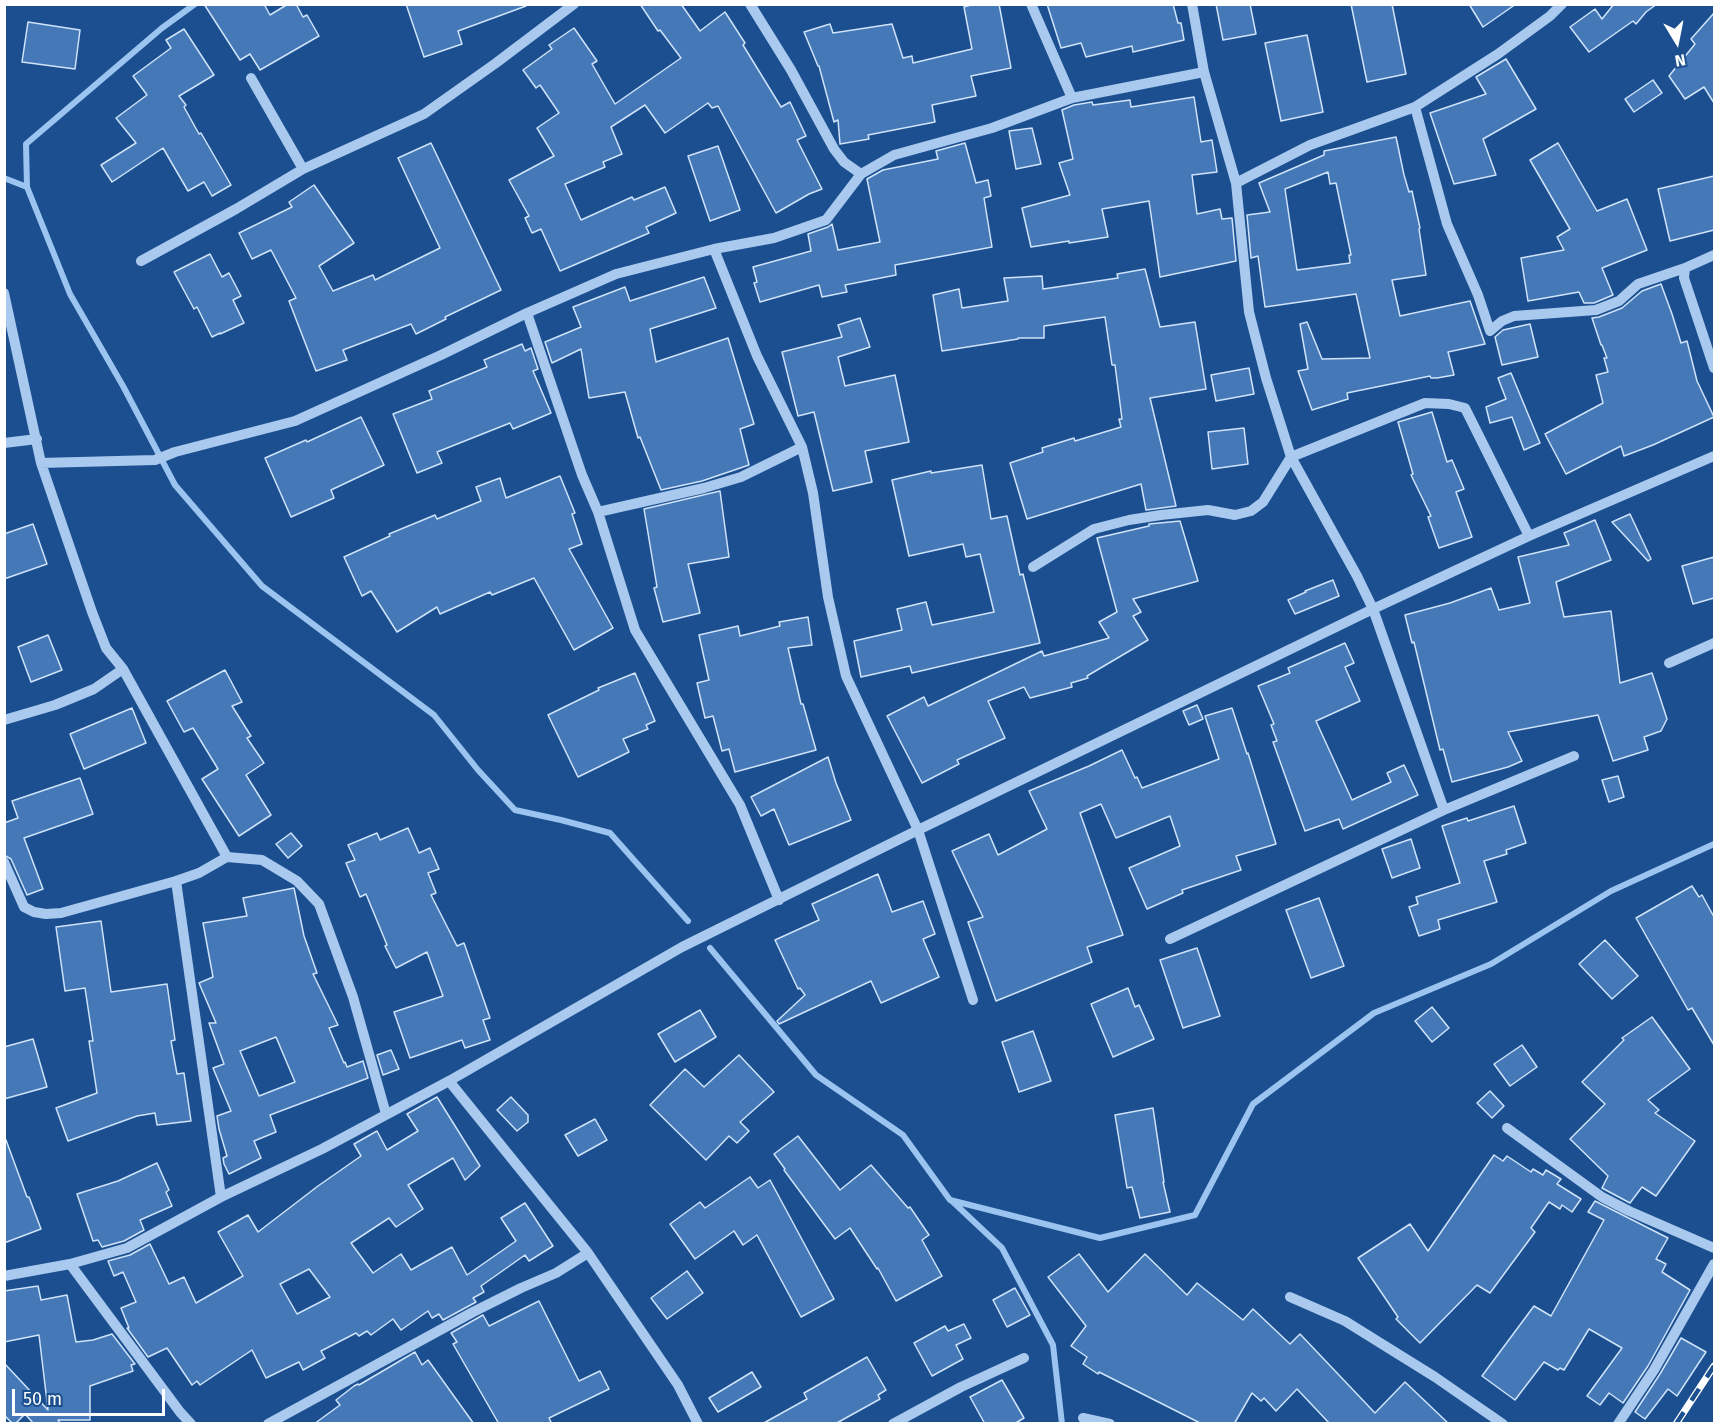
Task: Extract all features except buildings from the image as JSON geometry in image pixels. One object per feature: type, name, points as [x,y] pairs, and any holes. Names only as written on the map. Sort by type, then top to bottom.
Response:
[{"type":"street","points":[[141,261],[303,169],[424,114],[574,4]]},
{"type":"street","points":[[750,4],[791,70],[834,149],[844,162],[861,174]]},
{"type":"street","points":[[1031,4],[1072,98]]},
{"type":"street","points":[[1192,4],[1204,72],[1236,183],[1250,312],[1266,378],[1291,457],[1373,609],[1444,810]]},
{"type":"street","points":[[1236,183],[1310,145],[1415,107],[1498,54],[1550,16],[1562,4]]},
{"type":"street","points":[[40,463],[155,460],[175,452],[295,421],[616,274],[714,249],[774,238],[826,220],[861,174],[894,155],[992,128],[1072,98],[1204,72]]},
{"type":"street","points":[[251,78],[303,169]]},
{"type":"street","points":[[1415,107],[1447,224],[1478,295],[1490,331],[1502,321],[1514,316],[1596,310],[1619,301],[1638,284],[1685,268],[1714,255]]},
{"type":"street","points":[[714,249],[757,356],[802,447],[813,492],[828,597],[846,676],[918,830],[973,1000]]},
{"type":"street","points":[[1685,268],[1684,278],[1714,368]]},
{"type":"street","points":[[4,292],[37,439],[40,463],[106,648],[123,669],[227,856]]},
{"type":"street","points":[[527,313],[582,475],[598,512],[635,630],[740,805],[779,900]]},
{"type":"street","points":[[1033,567],[1094,529],[1129,520],[1208,510],[1235,515],[1251,511],[1263,502],[1291,457],[1425,403],[1449,404],[1465,408],[1529,536]]},
{"type":"street","points":[[4,443],[37,439]]},
{"type":"street","points":[[598,512],[704,488],[741,477],[802,447]]},
{"type":"street","points":[[4,1276],[70,1264],[127,1248],[221,1197],[322,1149],[449,1081],[682,947],[1373,609],[1529,536],[1714,456]]},
{"type":"street","points":[[1669,663],[1714,643]]},
{"type":"street","points":[[4,720],[55,705],[94,689],[123,669]]},
{"type":"street","points":[[1170,939],[1444,810],[1574,756]]},
{"type":"street","points":[[4,862],[24,907],[46,914],[62,913],[176,881],[199,873],[227,856],[262,860],[297,881],[319,904],[353,997],[386,1114]]},
{"type":"street","points":[[176,881],[221,1197]]},
{"type":"street","points":[[449,1081],[588,1253],[678,1385],[698,1424]]},
{"type":"street","points":[[1507,1128],[1602,1197],[1714,1248]]},
{"type":"street","points":[[268,1424],[473,1312],[556,1273],[588,1253]]},
{"type":"street","points":[[1618,1424],[1654,1370],[1714,1263]]},
{"type":"street","points":[[70,1264],[191,1424]]},
{"type":"street","points":[[1290,1297],[1345,1321],[1435,1377],[1503,1424]]},
{"type":"street","points":[[893,1424],[961,1386],[1024,1358]]},
{"type":"street","points":[[180,1412],[184,1424]]},
{"type":"street","points":[[1083,1418],[1110,1424]]},
{"type":"waterway","points":[[27,187],[26,144],[162,28],[195,4]]},
{"type":"waterway","points":[[4,178],[27,187],[70,294],[123,386],[175,485],[262,586],[434,715],[478,770],[515,810],[610,833],[688,921]]},
{"type":"waterway","points":[[710,948],[816,1075],[903,1135],[950,1200],[1100,1238],[1195,1215],[1253,1104],[1374,1013],[1491,964],[1611,891],[1714,844]]},
{"type":"waterway","points":[[952,1201],[1002,1248],[1053,1345],[1062,1424]]},
{"type":"railway","points":[[1676,1424],[1714,1366]]}]
